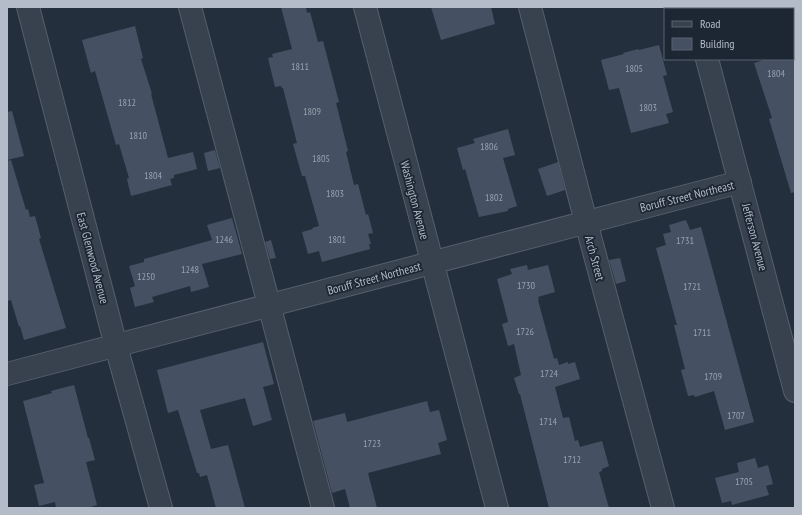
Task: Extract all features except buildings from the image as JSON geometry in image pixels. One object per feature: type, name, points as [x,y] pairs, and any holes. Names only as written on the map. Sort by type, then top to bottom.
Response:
[{"type":"street","name":"East Glenwood Avenue","points":[[28,7],[116,346],[161,508]]},
{"type":"street","points":[[190,7],[323,508]]},
{"type":"street","name":"Washington Avenue","points":[[365,7],[497,508]]},
{"type":"street","name":"Arch Street","points":[[530,7],[663,508]]},
{"type":"street","name":"Jefferson Avenue","points":[[707,60],[795,391]]},
{"type":"street","name":"Boruff Street Northeast","points":[[7,374],[740,182]]}]
